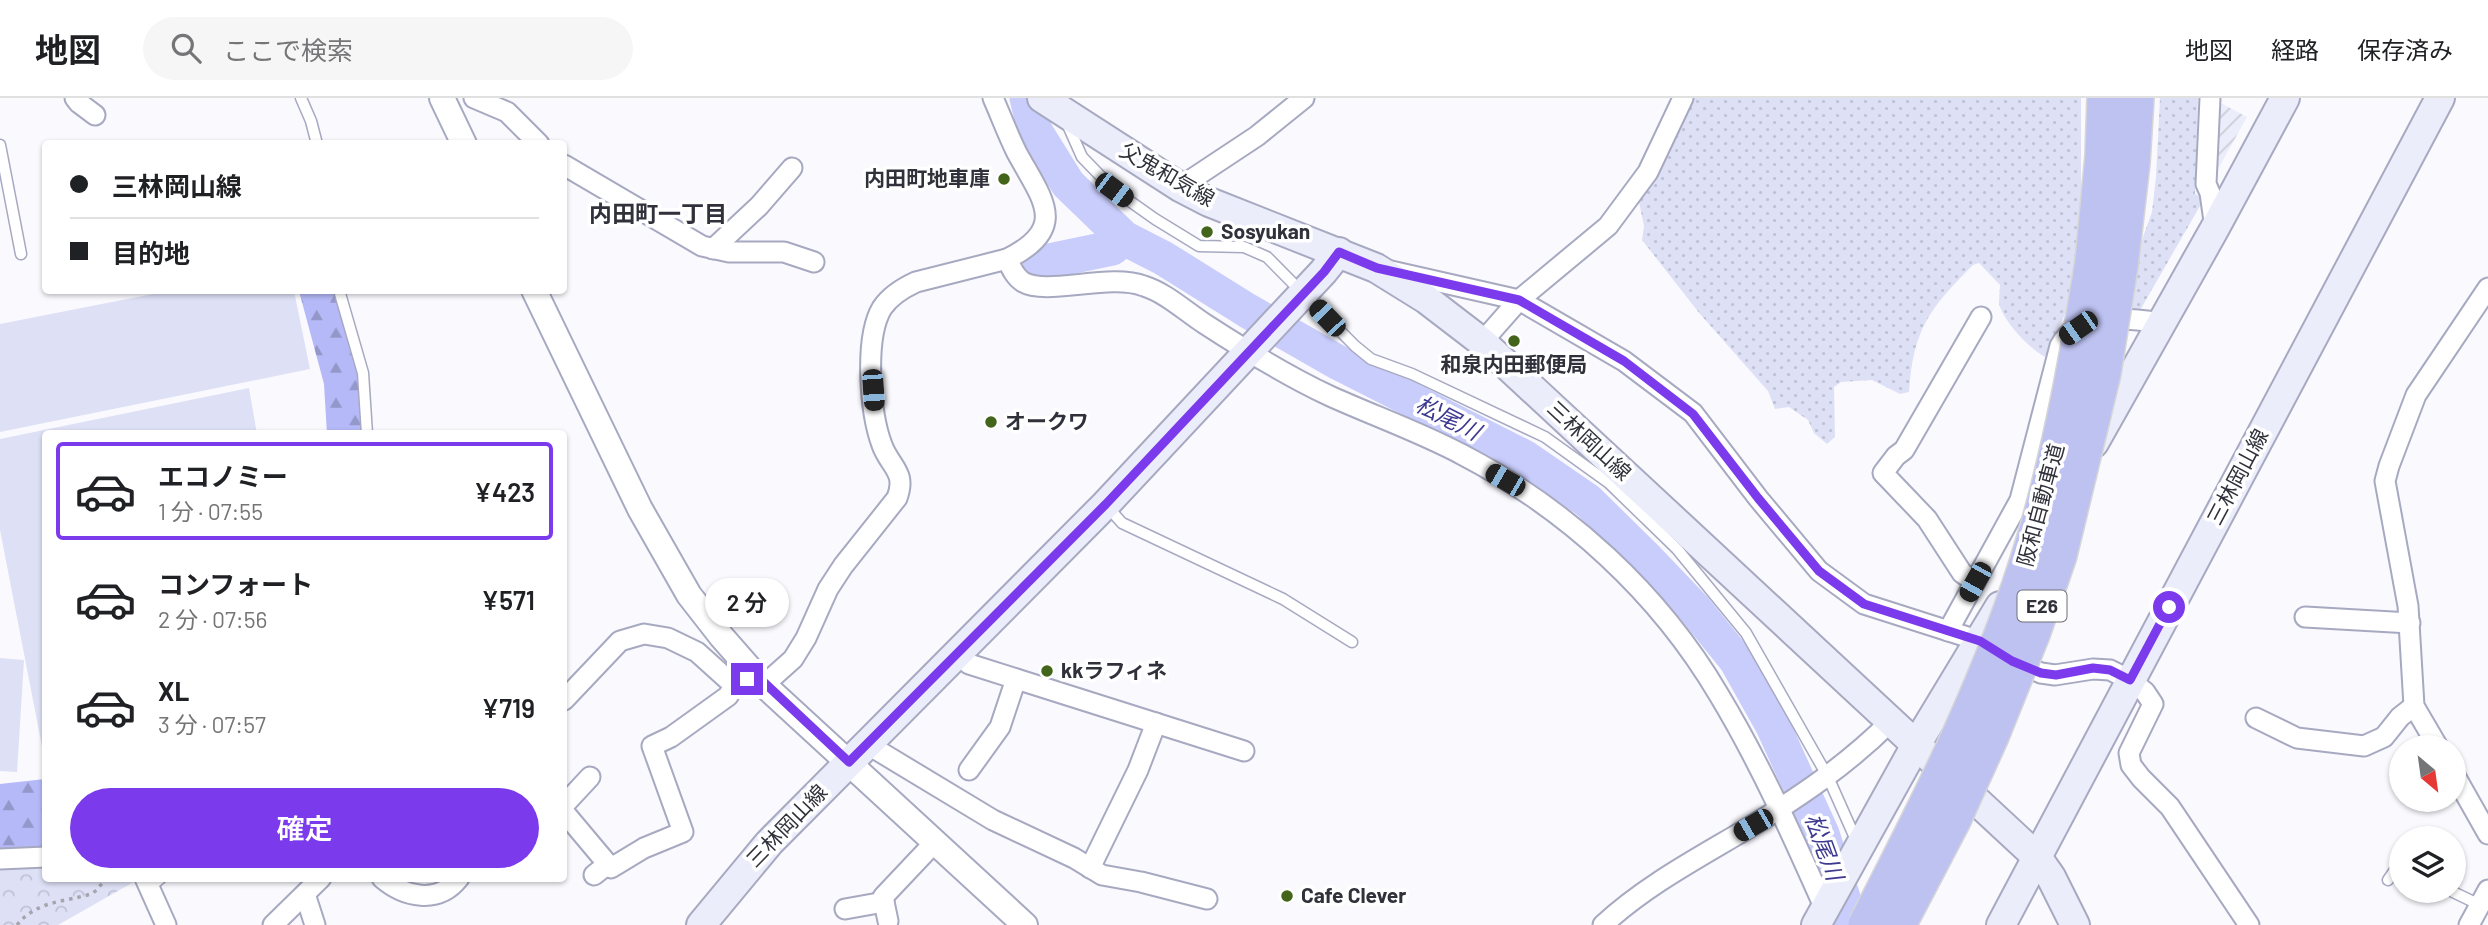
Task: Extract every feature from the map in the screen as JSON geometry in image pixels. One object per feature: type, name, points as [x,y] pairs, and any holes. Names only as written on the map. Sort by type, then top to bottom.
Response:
[{"type":"highway","name":"阪和自動車道","points":[[1899,925],[1953,820],[1991,736],[2060,555],[2104,373],[2107,263],[2103,156],[2105,98]]},
{"type":"highway","name":"阪和自動車道","points":[[1866,925],[1926,809],[1965,723],[2007,621],[2034,541],[2074,379],[2133,163],[2136,98]]},
{"type":"main road","points":[[1824,912],[1916,745],[1980,641],[2162,323],[2285,98]]},
{"type":"main road","name":"三林岡山線","points":[[2001,925],[2440,98]]},
{"type":"main road","name":"父鬼和気線","points":[[1056,103],[1180,187],[1339,252]]},
{"type":"main road","name":"三林岡山線","points":[[701,925],[768,843],[1106,504],[1339,252],[1377,268],[1426,299],[1482,342],[2037,857],[2051,877],[2075,925]]},
{"type":"street","points":[[75,98],[95,115]]},
{"type":"street","points":[[442,98],[462,140]]},
{"type":"street","points":[[474,98],[506,112],[535,140]]},
{"type":"street","points":[[567,818],[601,869],[611,868],[644,848],[683,832],[652,747],[671,737],[752,680],[793,659],[842,566],[897,498],[901,478],[882,447],[874,407],[872,338],[882,309],[895,294],[916,282],[1007,259],[1022,252],[1036,240],[1042,230],[1047,210],[1044,199],[1015,149],[993,98]]},
{"type":"street","points":[[1180,187],[1257,136],[1304,98]]},
{"type":"street","points":[[1482,342],[1519,300],[1608,226],[1648,172],[1683,98]]},
{"type":"street","points":[[2210,98],[2206,184],[2210,192],[2215,228]]},
{"type":"street","points":[[567,167],[702,246],[729,252],[784,252],[814,262]]},
{"type":"street","points":[[713,249],[759,206],[792,168]]},
{"type":"street","points":[[1007,259],[1013,272],[1022,281],[1037,287],[1106,281],[1143,285],[1327,394],[1462,454],[1527,492],[1576,529],[1613,562],[1684,643],[1719,695],[1783,806],[1824,912]]},
{"type":"street","points":[[1377,268],[1519,300],[1624,361],[1693,414],[1819,571],[1864,604],[1980,641],[2012,661],[2041,673],[2056,675],[2093,668],[2110,670],[2130,680],[2145,692],[2153,704],[2129,753],[2131,765],[2170,807],[2249,925]]},
{"type":"street","points":[[2431,735],[2414,706],[2410,623],[2385,481],[2416,395],[2488,288]]},
{"type":"street","points":[[536,294],[668,562],[752,680],[858,753],[1102,875],[1207,899]]},
{"type":"street","points":[[1975,582],[1962,573],[1927,519],[1883,473],[1904,450],[1946,362],[1982,317]]},
{"type":"street","points":[[1948,631],[2020,499],[2064,338],[2078,328],[2103,320],[2129,318],[2162,323]]},
{"type":"street","points":[[2305,617],[2410,623]]},
{"type":"street","points":[[567,697],[620,641],[644,634],[656,635],[697,652],[721,675],[752,680]]},
{"type":"street","points":[[958,653],[969,664],[1244,751]]},
{"type":"street","points":[[969,770],[1000,727],[1016,679]]},
{"type":"street","points":[[2256,718],[2297,738],[2364,746],[2384,737],[2400,717],[2414,706]]},
{"type":"street","points":[[1603,925],[1654,887],[1824,779],[1858,754],[1890,722]]},
{"type":"street","points":[[1090,868],[1138,770],[1156,723]]},
{"type":"street","points":[[858,753],[934,843],[1025,925]]},
{"type":"street","points":[[567,802],[590,776]]},
{"type":"street","points":[[2466,795],[2488,834]]},
{"type":"street","points":[[888,921],[883,897],[934,843]]},
{"type":"street","points":[[0,859],[42,857]]},
{"type":"street","points":[[152,882],[166,925]]},
{"type":"street","points":[[273,925],[317,882]]},
{"type":"street","points":[[388,882],[400,891],[425,896],[446,890],[455,882]]},
{"type":"street","points":[[305,894],[315,925]]},
{"type":"street","points":[[2469,925],[2485,901]]},
{"type":"street","points":[[845,909],[884,902]]},
{"type":"lane","points":[[301,98],[316,140]]},
{"type":"lane","points":[[1056,103],[1082,157],[1114,190],[1131,203],[1199,246],[1244,247],[1267,257],[1302,295],[1371,359],[1412,374],[1545,437],[1609,483],[1677,549],[1746,633],[1824,779],[1857,852]]},
{"type":"lane","points":[[0,145],[21,254]]},
{"type":"lane","points":[[340,294],[363,373],[367,398],[367,430]]},
{"type":"lane","points":[[1106,504],[1122,523],[1283,598],[1352,642]]},
{"type":"lane","points":[[2466,895],[2485,901]]},
{"type":"path","points":[[17,925],[40,906],[91,894],[103,882]]},
{"type":"shaded area","points":[[2217,101],[2247,117],[2213,178]]},
{"type":"green space","points":[[1694,98],[2081,98],[2081,237],[2072,299],[2045,357],[2013,329],[1999,305],[2000,285],[1979,263],[1973,265],[1945,294],[1926,321],[1915,352],[1909,392],[1900,394],[1872,380],[1841,382],[1834,387],[1835,437],[1827,444],[1814,433],[1808,420],[1789,407],[1775,409],[1768,391],[1700,314],[1642,240],[1644,226],[1639,202],[1656,177]]},
{"type":"green space","points":[[2160,98],[2198,98],[2195,194],[2204,199],[2139,312],[2131,310],[2139,248],[2152,212]]},
{"type":"green space","points":[[153,294],[295,294],[310,369],[0,432],[0,324]]},
{"type":"green space","points":[[300,294],[335,294],[358,376],[363,430],[327,430],[324,384]]},
{"type":"green space","points":[[249,388],[256,430],[44,430]]},
{"type":"green space","points":[[42,430],[42,747],[0,530],[0,439]]},
{"type":"green space","points":[[0,658],[24,660],[17,772],[0,771]]},
{"type":"green space","points":[[42,779],[42,849],[0,852],[0,784]]},
{"type":"green space","points":[[42,864],[42,882],[134,882],[58,925],[0,925],[0,867]]},
{"type":"waterway","name":"松尾川","points":[[1027,98],[1035,131],[1068,184],[1124,238],[1163,258],[1339,363],[1524,457],[1588,501],[1648,560],[1694,608],[1736,660],[1773,726],[1822,834],[1852,925]]},
{"type":"waterway","points":[[1040,263],[1112,248],[1124,238]]},
{"type":"place","name":"内田町地車庫","points":[[1004,179]]},
{"type":"place","name":"Sosyukan","points":[[1207,232]]},
{"type":"place","name":"和泉内田郵便局","points":[[1514,341]]},
{"type":"place","name":"オークワ","points":[[991,422]]},
{"type":"place","name":"kkラフィネ","points":[[1047,671]]},
{"type":"place","name":"Cafe Clever","points":[[1287,896]]},
{"type":"district","name":"内田町一丁目","points":[[658,214]]},
{"type":"route","points":[[747,679],[754,673],[836,753],[849,762],[1106,504],[1324,272],[1339,252],[1377,268],[1519,300],[1624,361],[1693,414],[1819,571],[1864,604],[1980,641],[2012,661],[2041,673],[2056,675],[2093,668],[2110,670],[2130,680],[2169,607]]}]
